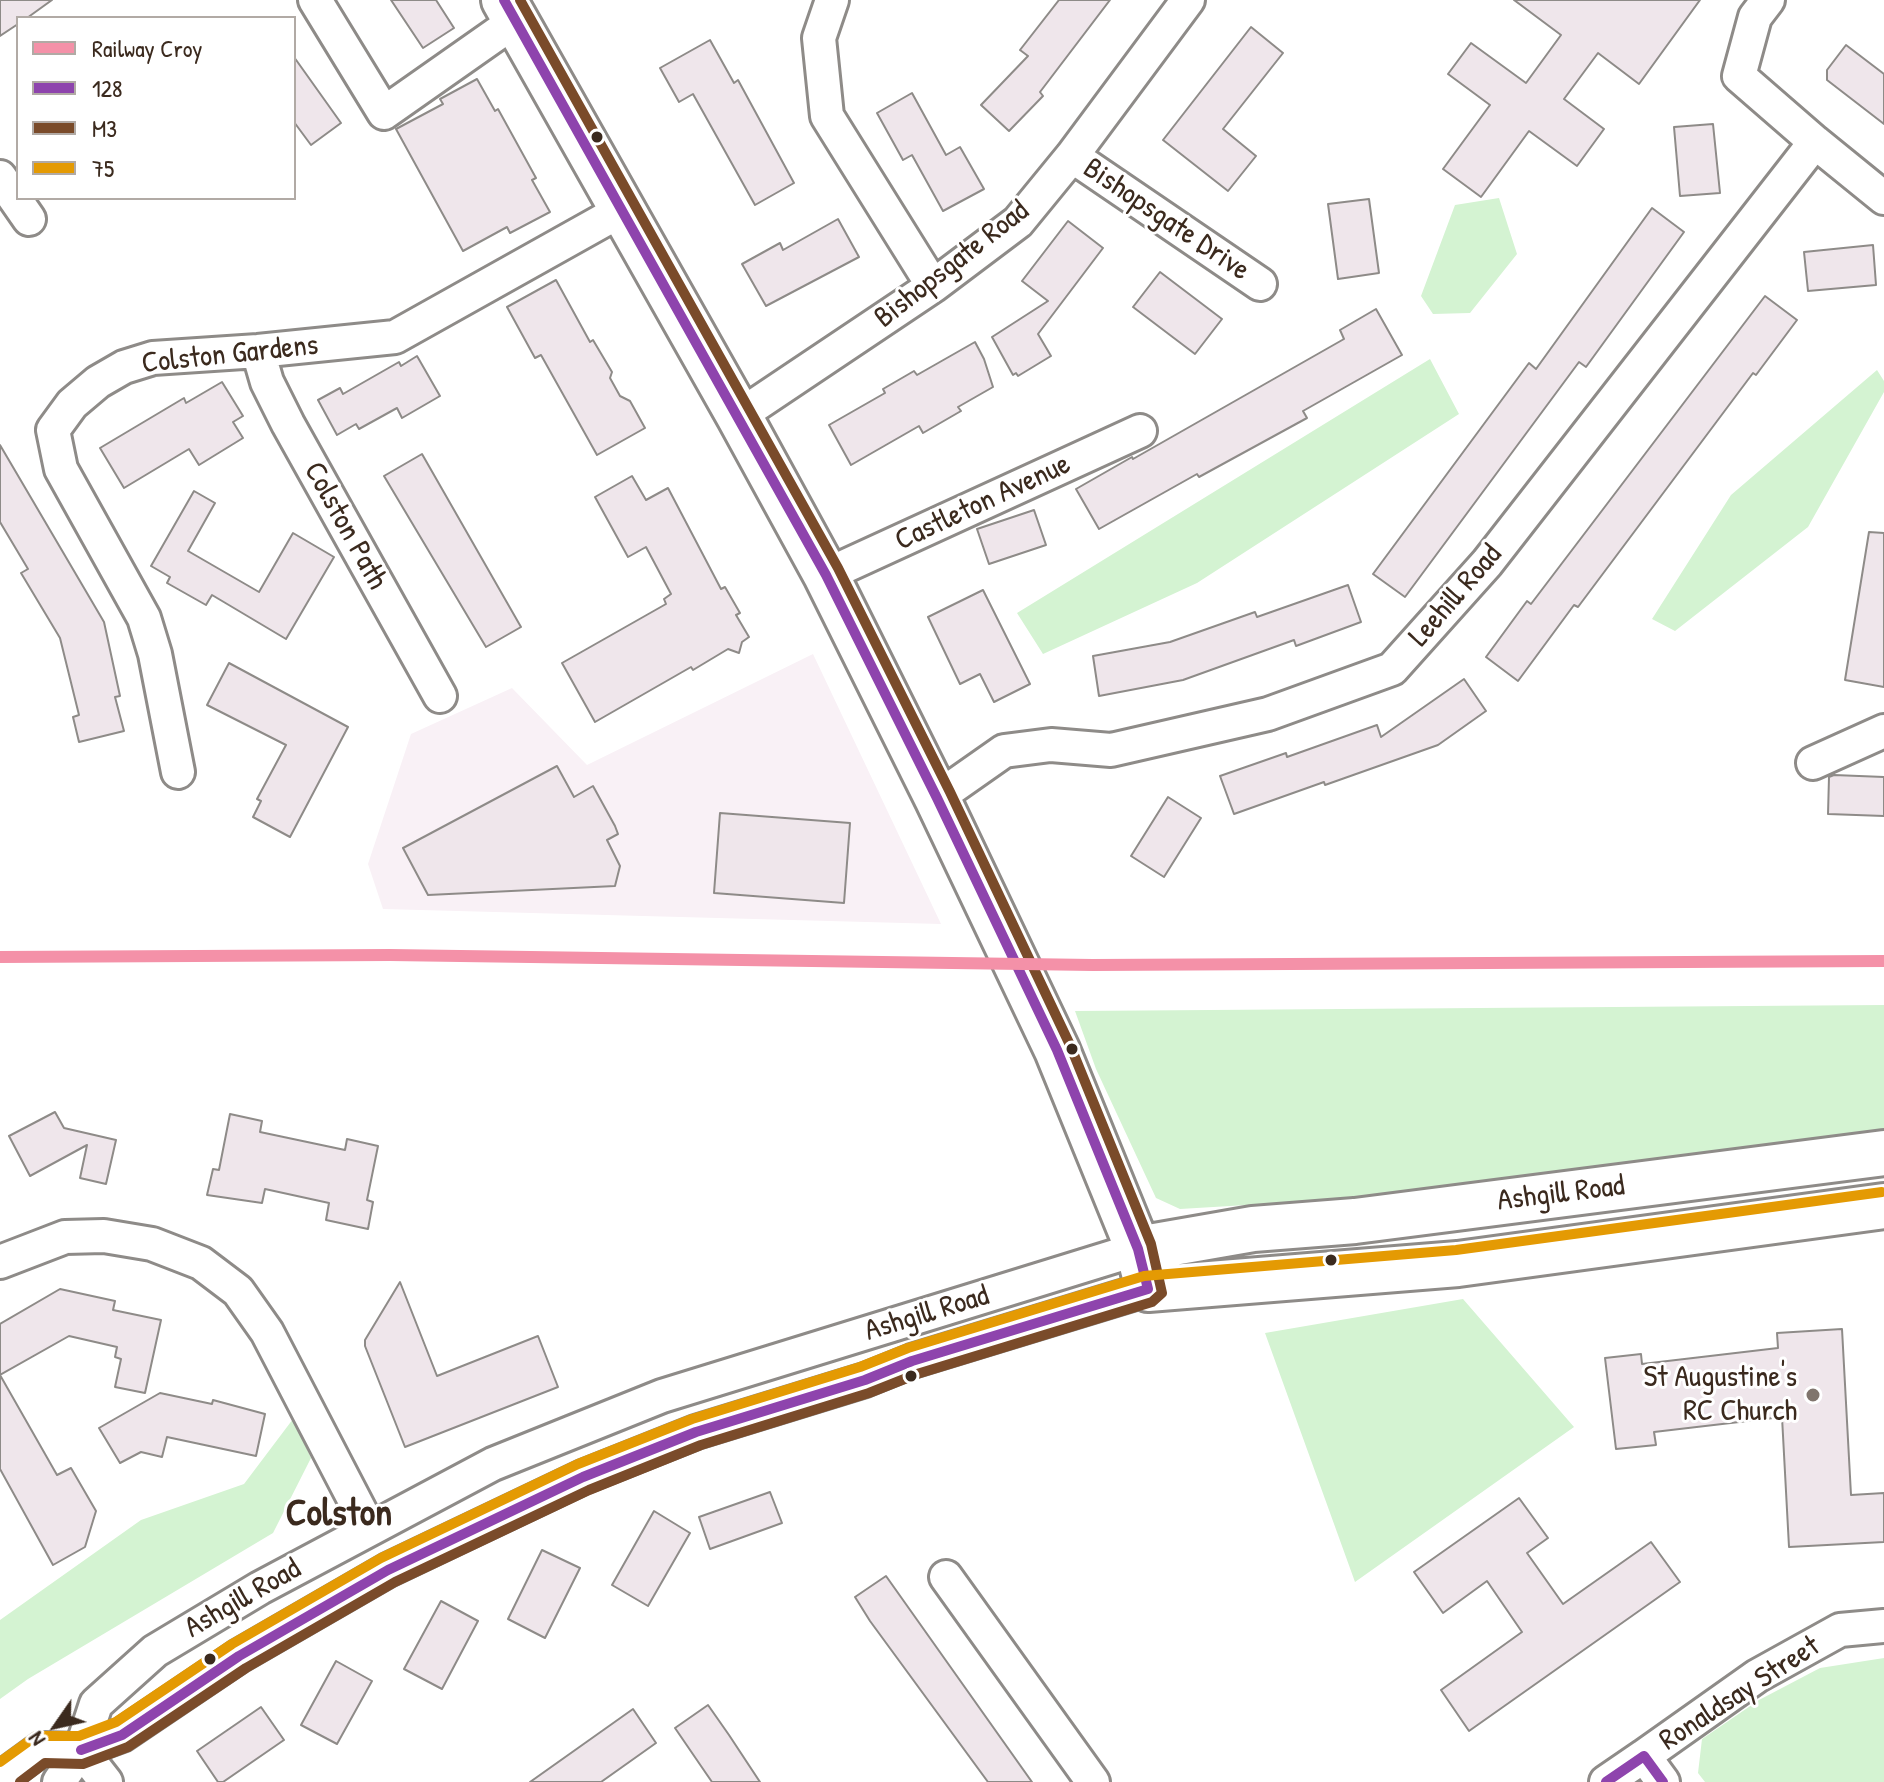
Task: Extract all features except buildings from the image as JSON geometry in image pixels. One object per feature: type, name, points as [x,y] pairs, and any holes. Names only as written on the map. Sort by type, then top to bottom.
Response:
[{"type":"street","points":[[315,0],[384,113],[510,10],[826,575],[1057,1050],[1143,1269]]},
{"type":"street","points":[[832,0],[819,38],[827,116],[933,286]]},
{"type":"street","name":"Bishopsgate Road","points":[[739,416],[933,286],[1018,222],[1072,156],[1188,0]]},
{"type":"street","points":[[1768,0],[1755,17],[1739,76],[1884,198]]},
{"type":"street","name":"Leehill Road","points":[[937,798],[1004,751],[1051,745],[1111,750],[1268,714],[1392,669],[1487,563],[1815,142]]},
{"type":"street","name":"Bishopsgate Drive","points":[[1072,156],[1260,284]]},
{"type":"street","points":[[0,177],[29,219]]},
{"type":"street","name":"Colston Gardens","points":[[178,772],[155,654],[144,618],[61,469],[53,430],[72,404],[98,382],[124,367],[153,358],[395,337],[622,210]]},
{"type":"street","name":"Colston Path","points":[[258,351],[267,382],[288,424],[440,696]]},
{"type":"street","name":"Castleton Avenue","points":[[826,575],[1140,431]]},
{"type":"street","points":[[1813,763],[1884,731]]},
{"type":"street","name":"Ashgill Road","points":[[0,1779],[41,1749],[81,1750],[122,1735],[239,1656],[388,1570],[583,1477],[696,1432],[865,1380],[1143,1269],[1253,1229],[1355,1221],[1884,1153]]},
{"type":"street","name":"Ashgill Road","points":[[59,1782],[81,1750],[96,1704],[155,1651],[260,1588],[493,1464],[662,1396],[1143,1269],[1458,1264],[1884,1206]]},
{"type":"street","points":[[0,1262],[65,1237],[104,1236],[152,1244],[201,1263],[238,1291],[267,1332],[369,1528]]},
{"type":"street","points":[[946,1577],[1093,1782]]},
{"type":"street","name":"Ronaldsay Street","points":[[1606,1782],[1757,1676],[1840,1630],[1884,1626]]},
{"type":"street","points":[[81,1750],[106,1782]]},
{"type":"street","points":[[1644,1756],[1663,1782]]},
{"type":"shaded area","points":[[813,654],[941,924],[383,909],[368,864],[411,734],[512,688],[587,765]]},
{"type":"green space","points":[[1499,198],[1517,254],[1470,313],[1433,314],[1421,296],[1455,205]]},
{"type":"green space","points":[[1430,359],[1459,414],[1197,583],[1043,654],[1017,613]]},
{"type":"green space","points":[[1877,370],[1884,381],[1884,392],[1808,527],[1675,631],[1652,619],[1731,495]]},
{"type":"green space","points":[[1884,1005],[1884,1138],[1330,1200],[1180,1209],[1156,1198],[1096,1069],[1075,1011]]},
{"type":"green space","points":[[1463,1299],[1574,1427],[1355,1582],[1265,1333]]},
{"type":"green space","points":[[293,1419],[311,1458],[273,1533],[28,1679],[0,1699],[0,1620],[141,1520],[244,1484]]},
{"type":"green space","points":[[1884,1658],[1884,1782],[1705,1782],[1698,1773],[1702,1739],[1759,1700],[1820,1668]]},
{"type":"rail line","name":"Croy","points":[[0,957],[390,955],[1093,965],[1884,961]]},
{"type":"transit line","name":"128","points":[[81,1750],[122,1735],[239,1656],[388,1570],[583,1477],[696,1432],[865,1380],[912,1361],[1148,1289],[1138,1249],[1057,1050],[826,575],[504,0]]},
{"type":"transit line","name":"M3","points":[[20,1782],[45,1763],[83,1764],[128,1747],[246,1668],[395,1582],[589,1490],[701,1445],[1152,1302],[1162,1293],[1151,1244],[1070,1045],[950,792],[838,568],[520,0]]},
{"type":"transit line","name":"75","points":[[0,1762],[36,1736],[79,1736],[116,1722],[232,1644],[381,1558],[578,1464],[692,1419],[860,1367],[908,1348],[1144,1276],[1456,1250],[1882,1192]]},
{"type":"transit line","name":"128","points":[[1606,1782],[1644,1756],[1663,1782]]},
{"type":"place","name":"St Augustine's RC Church","points":[[1813,1395]]},
{"type":"district","name":"Colston","points":[[339,1515]]}]
